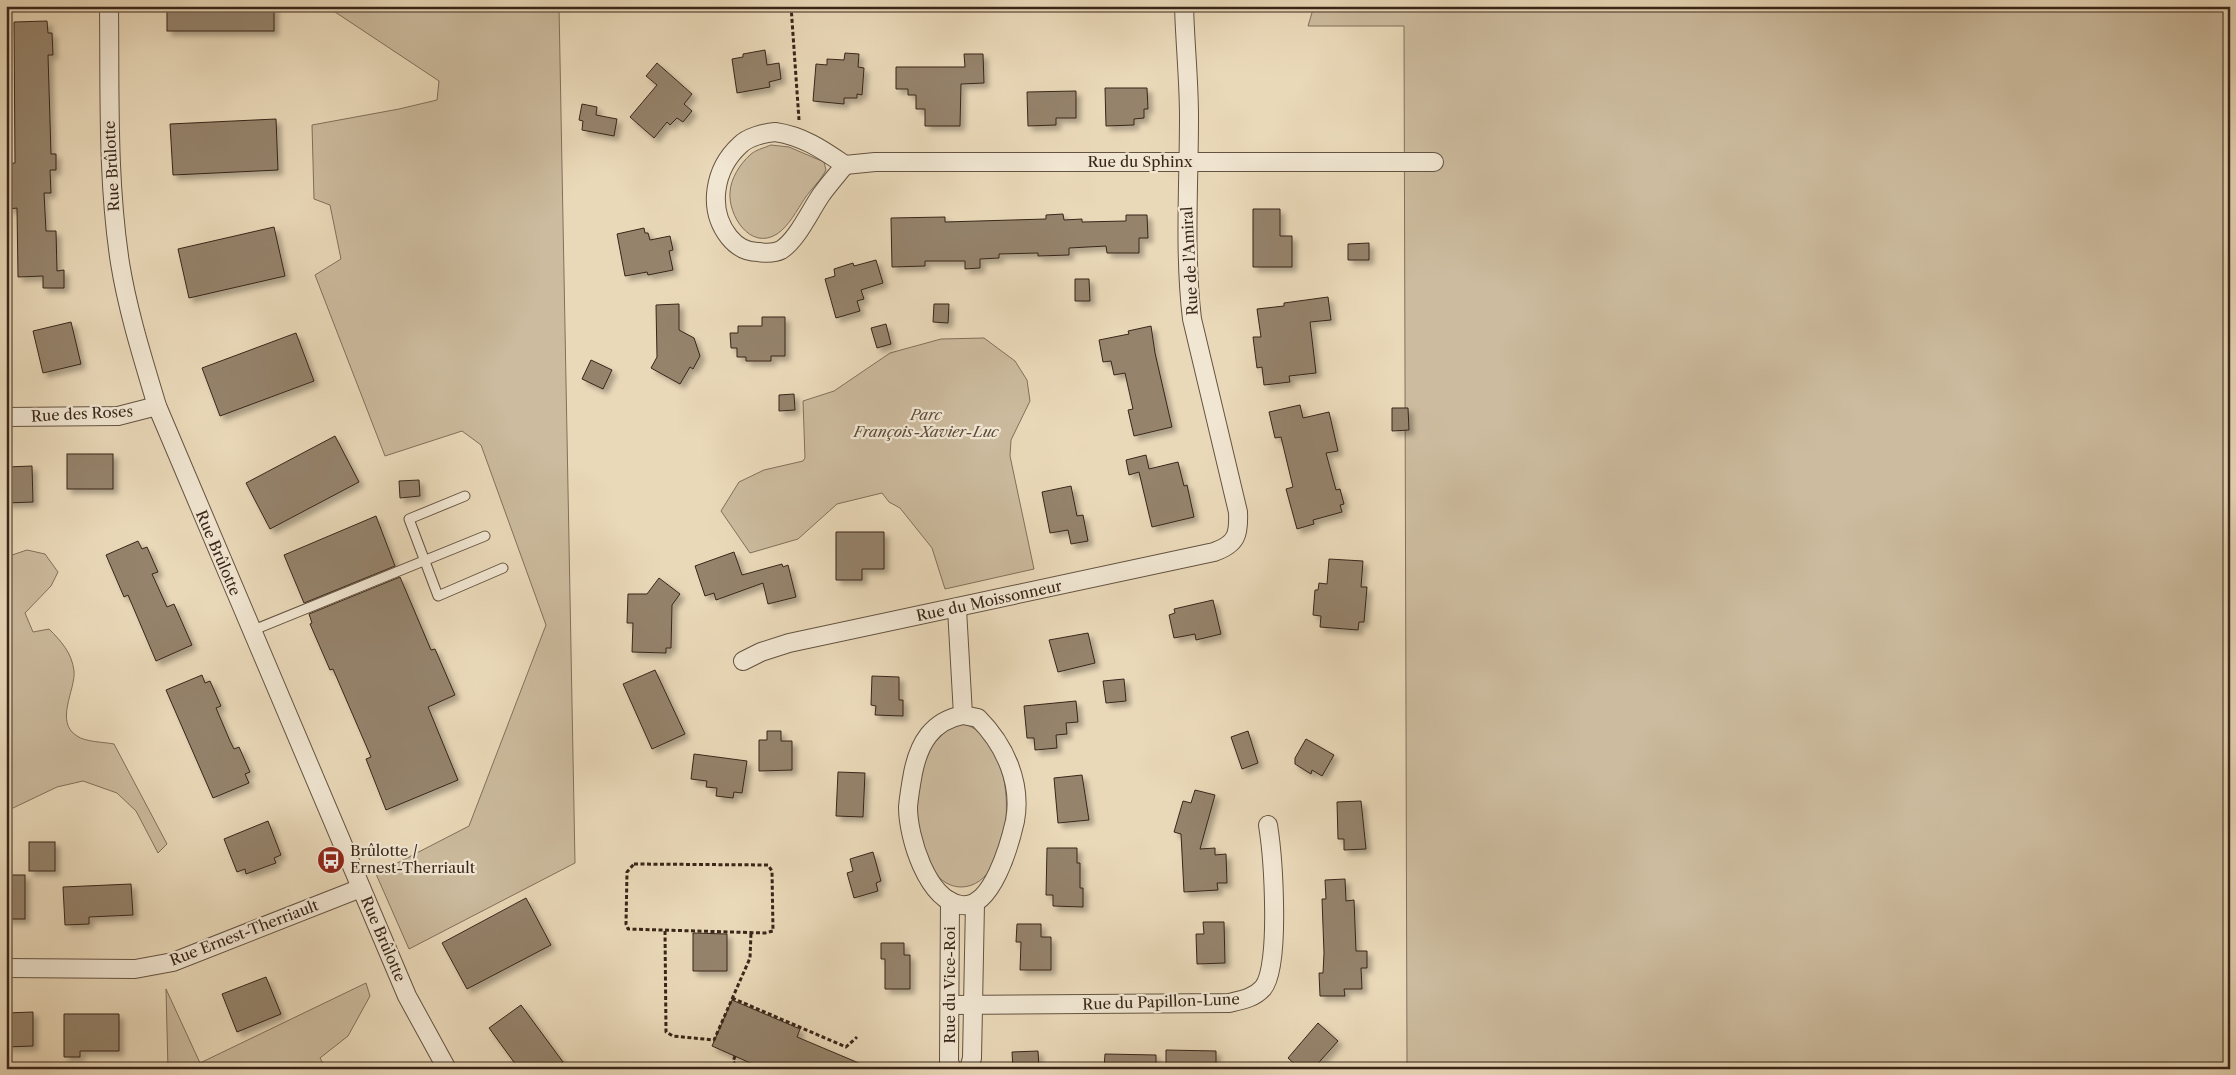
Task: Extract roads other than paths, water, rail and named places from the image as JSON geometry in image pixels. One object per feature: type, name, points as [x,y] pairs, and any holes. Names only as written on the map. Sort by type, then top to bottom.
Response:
[{"type":"street","name":"Rue Brûlotte","points":[[109,6],[110,174],[116,231],[129,305],[157,406],[407,996],[447,1069]]},
{"type":"street","name":"Rue de l'Amiral","points":[[1184,6],[1189,117],[1187,162],[1189,292],[1192,319],[1238,512],[1239,528],[1234,540]]},
{"type":"street","points":[[775,132],[800,138],[816,145],[845,166],[818,199],[794,238],[780,251],[750,252],[735,244],[720,225],[716,212],[717,189],[725,162],[741,143],[775,132]]},
{"type":"street","name":"Rue du Sphinx","points":[[845,166],[875,162],[1434,162]]},
{"type":"street","name":"Rue des Roses","points":[[6,417],[118,416],[157,406]]},
{"type":"street","name":"Rue du Moissonneur","points":[[743,661],[761,652],[789,643],[957,609],[1214,552],[1226,548],[1234,540]]},
{"type":"street","points":[[957,609],[963,715]]},
{"type":"street","points":[[950,901],[933,885],[920,860],[912,839],[908,808],[916,754],[934,728],[948,718],[963,715],[978,718],[1006,755],[1013,777],[1016,798],[1016,816],[1009,848],[998,873],[975,903]]},
{"type":"street","name":"Rue du Papillon-Lune","points":[[950,1006],[1229,1002],[1256,995],[1264,986],[1271,971],[1274,876],[1268,825]]},
{"type":"street","name":"Rue Ernest-Therriault","points":[[6,968],[135,969],[173,962],[361,888]]},
{"type":"street","name":"Rue du Vice-Roi","points":[[952,1069],[949,1062],[950,901],[962,905],[975,903],[972,1058],[969,1069]]},
{"type":"lane","points":[[465,496],[409,519],[438,596],[503,568]]},
{"type":"lane","points":[[251,631],[485,536]]},
{"type":"place","name":"Brûlotte / Ernest-Therriault","points":[[331,860]]},
{"type":"park label","name":"Parc François-Xavier-Luc","points":[[926,424]]}]
